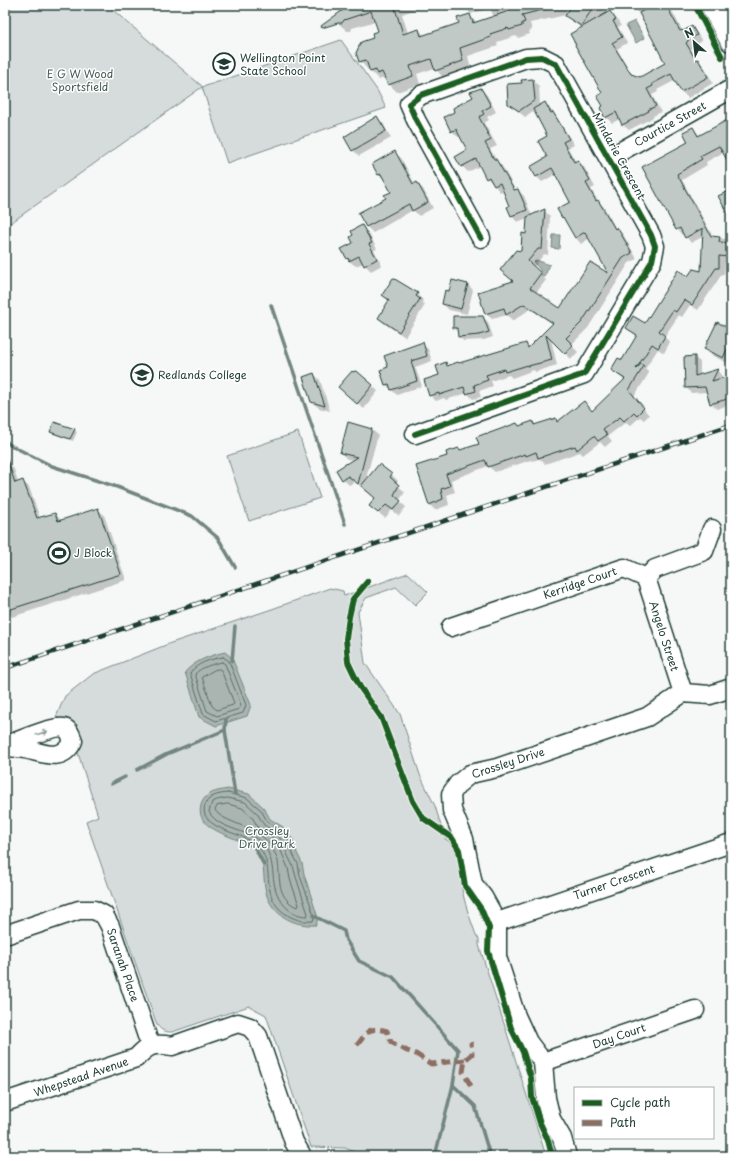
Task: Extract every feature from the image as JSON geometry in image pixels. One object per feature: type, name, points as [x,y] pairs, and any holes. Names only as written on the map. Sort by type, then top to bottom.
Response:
[{"type":"main road","points":[[712,5],[731,40]]},
{"type":"street","name":"Mindarie Crescent","points":[[415,434],[584,374],[652,260],[655,246],[651,235],[556,64],[542,58],[526,58],[421,95],[409,104],[416,120],[481,238]]},
{"type":"street","name":"Courtice Street","points":[[609,158],[731,90]]},
{"type":"street","points":[[646,578],[655,569],[704,550],[712,529]]},
{"type":"street","name":"Kerridge Court","points":[[452,627],[624,568],[646,578]]},
{"type":"street","name":"Angelo Street","points":[[646,578],[683,693]]},
{"type":"street","points":[[683,693],[710,695],[731,688]]},
{"type":"street","name":"Crossley Drive","points":[[497,922],[473,884],[464,839],[452,810],[451,794],[458,784],[470,774],[497,768],[647,717],[683,693]]},
{"type":"street","name":"Turner Crescent","points":[[497,922],[731,843]]},
{"type":"street","name":"Saranah Place","points":[[5,935],[79,910],[94,910],[104,915],[110,926],[150,1045]]},
{"type":"street","points":[[497,922],[497,957],[516,1016],[528,1042],[543,1062],[546,1098],[551,1119],[562,1138],[567,1156]]},
{"type":"street","name":"Day Court","points":[[543,1062],[695,1010]]},
{"type":"street","points":[[150,1045],[161,1044],[172,1046],[238,1023],[250,1027],[258,1036],[294,1142],[301,1156]]},
{"type":"street","name":"Whepstead Avenue","points":[[5,1102],[136,1058],[150,1045]]},
{"type":"green space","name":"E G W Wood Sportsfield","points":[[5,5],[107,5],[203,87],[341,40],[377,90],[386,108],[227,163],[202,87],[5,227]]},
{"type":"green space","points":[[298,432],[320,498],[249,521],[227,456]]},
{"type":"green space","name":"Crossley Drive Park","points":[[408,573],[428,592],[415,605],[396,587],[366,598],[358,612],[365,663],[400,714],[420,775],[435,806],[445,839],[454,848],[457,856],[466,904],[476,935],[479,939],[479,945],[546,1156],[364,1156],[345,1148],[311,1147],[266,1015],[249,1006],[172,1032],[160,1029],[157,1025],[86,821],[98,816],[78,753],[82,740],[78,727],[56,717],[65,696],[93,674],[171,643],[330,588],[343,591],[344,596]]},
{"type":"water","points":[[635,21],[644,38],[636,43],[626,25]]},
{"type":"water","points":[[553,235],[560,235],[559,249],[552,248]]},
{"type":"water","points":[[536,260],[550,265],[544,277],[541,275],[541,271],[534,262]]},
{"type":"water","points":[[225,652],[232,658],[251,705],[247,716],[216,726],[199,717],[185,672],[194,664],[203,659]]},
{"type":"water","points":[[228,789],[249,794],[264,808],[270,819],[283,827],[293,840],[302,863],[318,918],[316,925],[299,924],[291,921],[276,911],[267,896],[263,864],[257,852],[242,842],[212,828],[205,822],[201,814],[201,805],[205,797],[212,793]]},
{"type":"building","points":[[342,5],[394,5],[403,34],[419,29],[421,36],[459,23],[457,18],[470,14],[473,23],[509,11],[507,5],[546,5],[546,9],[522,15],[525,22],[522,23],[522,26],[509,30],[508,28],[490,34],[491,37],[460,48],[463,61],[435,71],[431,59],[410,66],[413,76],[388,85],[382,72],[377,74],[376,70],[370,72],[366,60],[359,62],[356,53],[361,42],[373,38],[372,33],[378,31],[371,11],[344,20],[342,23],[322,28],[321,26],[343,10]]},
{"type":"building","points":[[572,5],[595,5],[581,26],[565,16]]},
{"type":"building","points":[[653,5],[666,5],[680,31],[692,26],[697,35],[688,40],[686,43],[696,60],[698,59],[708,77],[681,92],[671,74],[652,84],[653,86],[647,89],[656,106],[622,125],[616,112],[605,118],[600,108],[603,106],[597,96],[602,93],[570,34],[610,11],[616,20],[613,21],[622,37],[612,43],[631,74],[640,77],[665,63],[639,13]]},
{"type":"building","points":[[533,79],[535,100],[519,111],[508,104],[507,84],[522,83],[521,80]]},
{"type":"building","points":[[481,88],[491,106],[482,111],[484,114],[479,117],[491,140],[485,143],[514,190],[518,189],[527,210],[511,216],[507,207],[509,206],[500,183],[494,186],[489,177],[486,179],[476,159],[461,167],[455,157],[467,150],[456,129],[451,132],[444,117],[454,112],[453,108],[473,97],[470,92]]},
{"type":"building","points":[[545,102],[551,113],[553,112],[569,139],[563,142],[574,162],[578,160],[590,181],[586,183],[596,201],[598,200],[615,229],[617,227],[632,253],[623,258],[582,322],[566,338],[573,345],[565,354],[546,335],[552,360],[505,372],[504,369],[486,375],[488,380],[474,385],[476,391],[466,394],[464,387],[439,395],[439,393],[429,396],[424,380],[439,375],[436,366],[446,362],[447,366],[458,362],[459,363],[526,343],[528,348],[553,323],[524,304],[506,315],[504,308],[485,314],[478,292],[513,281],[500,270],[516,250],[521,251],[522,233],[526,234],[527,217],[545,209],[542,249],[538,249],[528,261],[541,273],[530,288],[560,308],[590,262],[608,273],[585,232],[575,238],[557,209],[570,202],[552,168],[536,177],[530,167],[547,157],[538,141],[547,136],[533,109]]},
{"type":"building","points":[[377,116],[386,131],[352,151],[344,137]]},
{"type":"building","points":[[731,118],[731,167],[719,146],[700,156],[702,159],[677,174],[711,236],[720,237],[719,242],[730,243],[729,257],[719,256],[719,268],[716,268],[692,305],[684,300],[676,312],[673,310],[659,331],[665,336],[658,348],[652,344],[636,369],[641,364],[644,366],[629,390],[644,408],[637,415],[634,412],[624,421],[620,417],[603,429],[607,435],[598,441],[594,436],[577,450],[575,446],[538,458],[536,452],[526,456],[525,454],[488,467],[485,460],[446,474],[450,486],[441,489],[443,499],[429,505],[416,466],[447,456],[446,452],[459,448],[460,450],[479,444],[476,437],[517,423],[519,426],[533,421],[534,425],[556,418],[557,422],[584,401],[592,411],[625,379],[611,370],[618,358],[622,360],[637,335],[626,328],[633,316],[645,323],[678,270],[688,276],[693,269],[701,271],[703,228],[685,238],[680,228],[676,230],[642,167],[688,142],[683,132],[693,127],[698,136]]},
{"type":"building","points":[[395,151],[413,184],[417,182],[428,202],[412,211],[409,204],[366,227],[358,213],[386,198],[384,195],[391,192],[381,174],[378,175],[372,164]]},
{"type":"building","points":[[731,190],[731,220],[718,196]]},
{"type":"building","points":[[362,225],[372,243],[369,244],[377,259],[364,266],[359,256],[349,261],[341,249],[353,243],[350,237],[353,235],[351,231]]},
{"type":"building","points":[[393,278],[418,293],[416,296],[420,299],[399,332],[378,318],[389,300],[382,295]]},
{"type":"building","points":[[452,280],[468,284],[461,309],[442,304],[445,290],[449,291]]},
{"type":"building","points":[[453,316],[483,316],[489,332],[479,335],[458,337],[457,328],[453,328]]},
{"type":"building","points":[[717,322],[731,329],[731,341],[723,358],[704,349]]},
{"type":"building","points":[[423,342],[427,356],[411,361],[417,381],[391,390],[389,384],[385,385],[380,370],[388,367],[384,356]]},
{"type":"building","points":[[695,356],[695,376],[718,369],[712,381],[726,377],[731,398],[710,404],[705,387],[685,388],[684,357]]},
{"type":"building","points":[[352,371],[358,372],[373,385],[357,404],[338,387]]},
{"type":"building","points":[[314,373],[325,406],[311,402],[303,377]]},
{"type":"building","points":[[54,422],[75,429],[70,439],[50,432]]},
{"type":"building","points":[[348,422],[372,429],[358,484],[348,476],[342,480],[336,470],[357,457],[340,453]]},
{"type":"building","name":"J Block","points":[[5,459],[7,459],[15,483],[23,480],[37,518],[55,513],[58,521],[98,508],[121,574],[5,611]]},
{"type":"building","points":[[379,464],[392,474],[390,477],[399,485],[394,495],[401,501],[393,510],[386,505],[378,513],[369,506],[375,498],[361,486]]},
{"type":"waterway","points":[[271,305],[345,524]]},
{"type":"waterway","points":[[5,440],[10,445],[52,466],[117,487],[192,516],[218,538],[235,567]]},
{"type":"waterway","points":[[232,661],[235,626]]},
{"type":"waterway","points":[[226,719],[225,730],[235,794]]},
{"type":"waterway","points":[[137,770],[167,754],[225,730]]},
{"type":"waterway","points":[[111,784],[125,777]]},
{"type":"waterway","points":[[255,848],[264,865]]},
{"type":"waterway","points":[[314,916],[344,931],[346,940],[359,961],[393,977],[458,1050],[453,1085],[435,1156]]},
{"type":"waterway","points":[[453,1085],[475,1106],[490,1156]]},
{"type":"railway","points":[[5,668],[731,425]]},
{"type":"marked path","points":[[357,1045],[369,1031],[375,1029],[387,1031],[391,1042],[416,1054],[431,1064],[465,1060]]},
{"type":"marked path","points":[[471,1042],[472,1054],[465,1060],[463,1072],[471,1086]]},
{"type":"cycle path","points":[[695,5],[722,57]]},
{"type":"cycle path","points":[[415,434],[584,374],[652,261],[655,246],[651,235],[556,64],[542,57],[526,58],[421,95],[409,104],[416,120],[481,238]]},
{"type":"cycle path","points":[[368,581],[353,599],[346,639],[348,662],[360,687],[381,717],[413,801],[423,818],[452,838],[459,850],[465,886],[481,909],[489,928],[488,951],[511,1028],[523,1052],[531,1078],[532,1097],[540,1123],[548,1140],[552,1156]]},
{"type":"place","name":"Wellington Point State School","points":[[224,64]]},
{"type":"place","name":"Redlands College","points":[[142,375]]},
{"type":"place","name":"J Block","points":[[59,553]]}]
